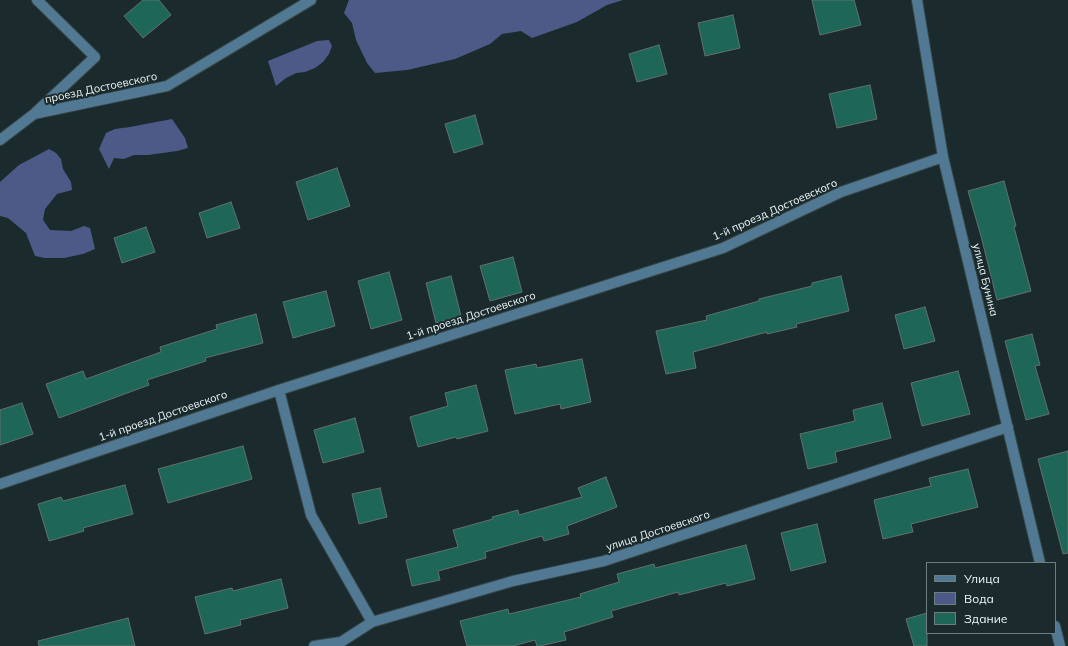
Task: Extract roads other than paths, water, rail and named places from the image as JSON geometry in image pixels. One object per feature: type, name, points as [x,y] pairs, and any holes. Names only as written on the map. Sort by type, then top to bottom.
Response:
[{"type":"street","points":[[34,114],[95,57],[37,0]]},
{"type":"street","name":"проезд Достоевского","points":[[0,140],[34,114],[167,86],[311,0]]},
{"type":"street","name":"улица Бунина","points":[[917,0],[943,157],[1040,562]]},
{"type":"street","name":"1-й проезд Достоевского","points":[[0,484],[279,390],[723,248],[841,192],[943,157]]},
{"type":"street","points":[[279,390],[311,515],[372,622]]},
{"type":"street","name":"улица Достоевского","points":[[314,646],[342,642],[372,622],[513,581],[604,561],[1008,427]]},
{"type":"street","points":[[1056,629],[1061,646],[1068,642]]},
{"type":"water","points":[[349,0],[623,0],[607,5],[577,22],[532,38],[521,31],[502,34],[490,44],[455,59],[407,70],[375,73],[367,63],[356,40],[352,23],[344,13]]},
{"type":"water","points":[[329,40],[332,46],[329,54],[323,62],[315,68],[305,72],[296,73],[286,78],[276,86],[268,61],[317,41]]},
{"type":"water","points":[[172,119],[185,138],[188,148],[148,155],[134,155],[124,159],[114,158],[109,169],[99,149],[106,133],[115,129]]},
{"type":"water","points":[[49,149],[56,153],[61,159],[63,169],[71,182],[72,190],[57,194],[45,209],[43,220],[50,230],[71,231],[84,226],[90,228],[95,249],[83,254],[64,258],[45,258],[35,256],[26,233],[8,218],[0,216],[0,182],[19,165]]}]
